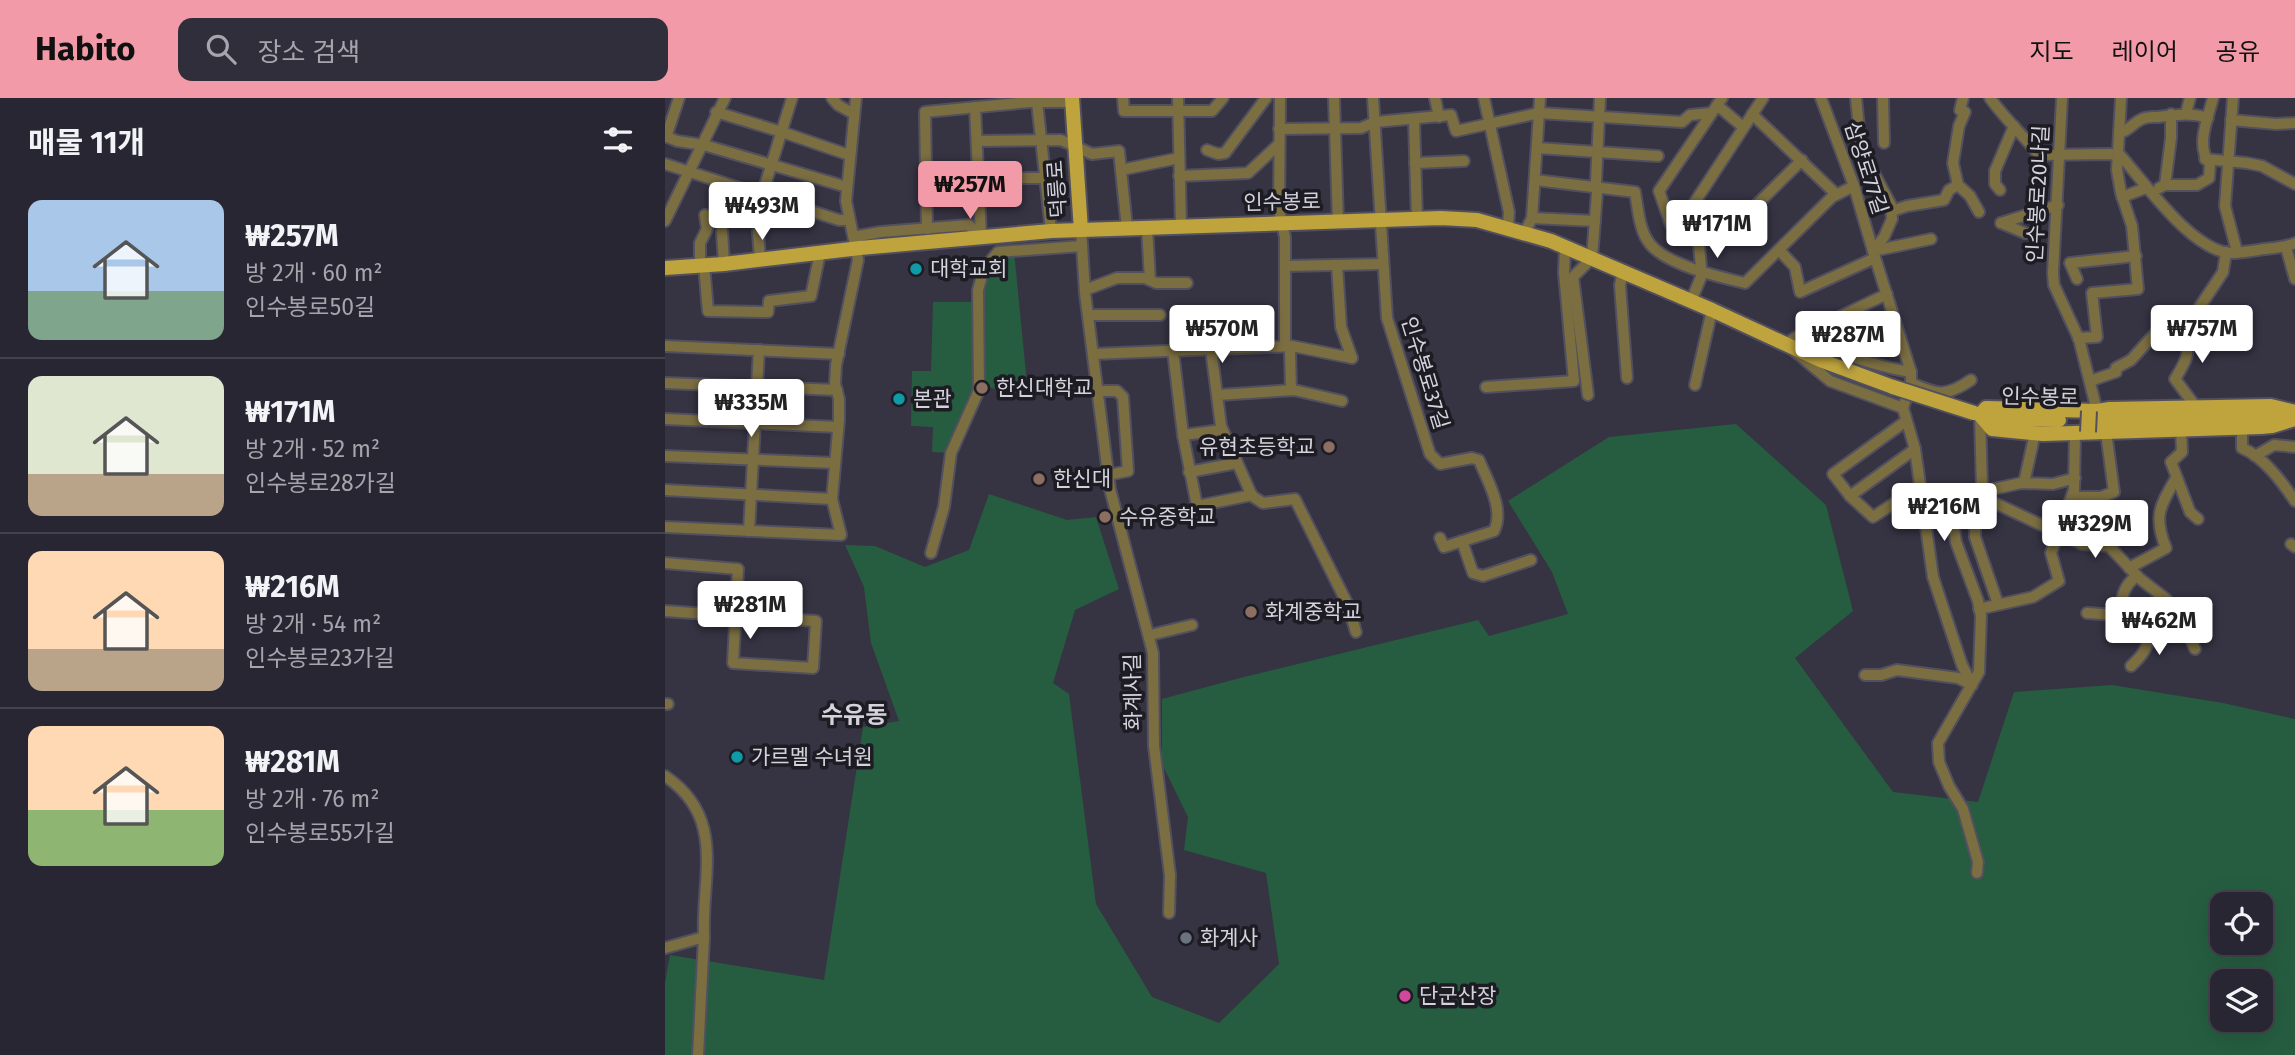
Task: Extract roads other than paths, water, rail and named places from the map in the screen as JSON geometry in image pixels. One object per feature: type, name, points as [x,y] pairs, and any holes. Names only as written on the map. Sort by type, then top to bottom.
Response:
[{"type":"main road","name":"덕릉로","points":[[1072,100],[1081,230]]},
{"type":"main road","name":"인수봉로","points":[[665,268],[1051,231],[1417,219],[1477,220],[1551,241],[1691,300],[1830,365],[1993,418],[2023,420],[2295,416]]},
{"type":"main road","points":[[2271,406],[2295,416],[2272,426],[2242,428],[2035,433],[1992,429],[1977,414],[1986,408],[2093,411],[2271,406]]},
{"type":"main road","points":[[2082,432],[2093,411]]},
{"type":"street","points":[[679,98],[666,136],[847,187]]},
{"type":"street","points":[[665,221],[670,198],[688,172],[725,98]]},
{"type":"street","points":[[762,195],[792,98]]},
{"type":"street","points":[[832,98],[838,105],[854,114]]},
{"type":"street","points":[[665,527],[841,535],[832,499],[839,399],[836,365],[858,260],[846,201],[856,98]]},
{"type":"street","points":[[1123,98],[1124,111],[1212,111],[1223,98]]},
{"type":"street","points":[[1178,98],[1181,226]]},
{"type":"street","points":[[1274,98],[1279,129],[1279,210],[1285,237],[1285,341],[1290,350],[1291,390]]},
{"type":"street","points":[[1207,150],[1218,155],[1225,153],[1274,98]]},
{"type":"street","points":[[1334,98],[1338,222]]},
{"type":"street","name":"인수봉로37길","points":[[1373,98],[1387,318],[1430,454],[1440,464],[1472,458],[1479,460],[1494,496],[1499,521],[1494,531],[1462,541]]},
{"type":"street","points":[[1435,98],[1439,117]]},
{"type":"street","points":[[1484,98],[1509,212],[1508,227]]},
{"type":"street","points":[[1525,232],[1532,218],[1540,98]]},
{"type":"street","points":[[1588,395],[1573,276],[1592,258],[1600,98]]},
{"type":"street","points":[[1691,300],[1701,272],[1695,202],[1763,98]]},
{"type":"street","name":"삼양로77길","points":[[1821,98],[1854,186],[1911,377]]},
{"type":"street","points":[[1856,98],[1861,149],[1892,211],[1892,219],[1874,255]]},
{"type":"street","points":[[1883,98],[1884,143]]},
{"type":"street","points":[[1963,98],[1960,110],[1965,112],[1959,126],[1953,163],[1958,185],[1970,196],[1979,212]]},
{"type":"street","points":[[1990,98],[2039,155],[2120,155],[2148,190],[2193,234],[2218,250],[2232,252],[2290,245],[2295,279]]},
{"type":"street","name":"인수봉로20나길","points":[[2062,98],[2053,272],[2055,285],[2078,338],[2090,381],[2093,411]]},
{"type":"street","points":[[2078,338],[2097,337],[2092,293],[2138,289],[2132,226],[2122,197],[2117,170],[2121,98]]},
{"type":"street","points":[[2186,113],[2190,98]]},
{"type":"street","points":[[2122,197],[2165,185],[2197,185],[2209,178],[2210,164],[2205,159],[2203,143],[2213,98]]},
{"type":"street","points":[[2183,332],[2223,272],[2232,252],[2225,206],[2233,98]]},
{"type":"street","points":[[927,229],[925,112],[1072,100]]},
{"type":"street","points":[[1037,102],[1051,231]]},
{"type":"street","points":[[1279,129],[1361,128],[1374,122],[1451,115],[1456,131],[1539,113],[1682,122],[1690,115],[1717,105]]},
{"type":"street","points":[[1717,105],[1743,127]]},
{"type":"street","points":[[1717,105],[1659,191],[1671,225],[1698,233],[1728,233],[1802,160]]},
{"type":"street","points":[[975,107],[981,238]]},
{"type":"street","points":[[716,112],[849,155]]},
{"type":"street","points":[[2119,133],[2129,131],[2140,119],[2186,113],[2208,118]]},
{"type":"street","points":[[1752,114],[1836,194]]},
{"type":"street","points":[[2165,185],[2171,114]]},
{"type":"street","points":[[1414,120],[1417,219]]},
{"type":"street","points":[[2231,120],[2295,123]]},
{"type":"street","points":[[2000,190],[1995,184],[1995,172],[2014,127]]},
{"type":"street","name":"덕릉로","points":[[977,141],[1061,140],[1092,155],[1119,151],[1121,170]]},
{"type":"street","points":[[1179,176],[1248,173],[1279,144]]},
{"type":"street","points":[[1537,148],[1658,156]]},
{"type":"street","points":[[1127,228],[1121,170],[1179,158]]},
{"type":"street","points":[[2205,159],[2262,166],[2295,184]]},
{"type":"street","points":[[1415,163],[1464,161]]},
{"type":"street","points":[[665,164],[839,220],[849,220]]},
{"type":"street","points":[[979,178],[1045,178]]},
{"type":"street","points":[[1535,180],[1635,192],[1642,229],[1649,244],[1659,252],[1701,272],[1745,284],[1836,194],[1854,186]]},
{"type":"street","points":[[1892,211],[1944,200],[1949,190],[1958,185]]},
{"type":"street","points":[[2025,233],[2001,223],[2058,205]]},
{"type":"street","points":[[705,215],[707,229],[700,243],[708,311],[768,312],[769,301],[811,296],[820,253]]},
{"type":"street","points":[[1532,218],[1595,221]]},
{"type":"street","points":[[856,249],[858,236],[881,232],[969,225],[981,238]]},
{"type":"street","points":[[1147,227],[1150,280]]},
{"type":"street","name":"화계사길","points":[[1081,230],[1085,290],[1108,475],[1153,653],[1154,746],[1170,874],[1170,913]]},
{"type":"street","points":[[722,231],[724,264]]},
{"type":"street","points":[[758,232],[760,260]]},
{"type":"street","points":[[1779,250],[1795,267],[1800,292],[1874,255],[1931,239]]},
{"type":"street","points":[[931,553],[944,506],[951,453],[979,390],[978,290],[984,269],[997,253],[1082,246]]},
{"type":"street","points":[[1486,387],[1574,381],[1564,272],[1565,248]]},
{"type":"street","points":[[2077,279],[2070,263],[2136,256]]},
{"type":"street","points":[[1285,266],[1383,264]]},
{"type":"street","points":[[1093,354],[1287,346],[1352,358],[1342,327],[1337,265]]},
{"type":"street","points":[[1623,271],[1620,285],[1627,378]]},
{"type":"street","points":[[1085,290],[1117,278],[1146,278],[1156,284],[1187,283]]},
{"type":"street","points":[[1833,320],[1887,293]]},
{"type":"street","points":[[1695,385],[1712,310]]},
{"type":"street","points":[[1088,316],[1160,314]]},
{"type":"street","points":[[2090,381],[2116,372],[2116,368],[2131,360],[2159,328],[2183,332]]},
{"type":"street","points":[[2183,332],[2188,358],[2175,379],[2196,407]]},
{"type":"street","points":[[1903,408],[1830,381],[1786,344],[1796,337],[1834,349],[1911,377],[1930,392],[1944,394],[1956,391],[1971,380]]},
{"type":"street","points":[[665,346],[839,354]]},
{"type":"street","points":[[1211,349],[1223,430],[1252,495],[1263,503],[1294,499],[1348,605],[1356,632]]},
{"type":"street","points":[[750,531],[758,350]]},
{"type":"street","points":[[1173,351],[1183,435],[1197,506],[1252,495]]},
{"type":"street","points":[[1911,377],[1903,408],[1915,449],[1933,577],[1962,665],[1972,685]]},
{"type":"street","points":[[665,383],[837,390]]},
{"type":"street","points":[[1218,395],[1291,390],[1342,401]]},
{"type":"street","points":[[1097,391],[1117,391],[1123,397],[1128,471],[1108,475]]},
{"type":"street","points":[[1977,414],[1982,453],[1975,537],[1998,604]]},
{"type":"street","points":[[665,419],[838,427]]},
{"type":"street","points":[[1906,421],[1833,474],[1850,496],[1873,517],[1919,487]]},
{"type":"street","points":[[2242,428],[2242,449],[2265,465],[2294,498]]},
{"type":"street","points":[[2181,429],[2182,452],[2171,462],[2190,512],[2197,519]]},
{"type":"street","points":[[1183,435],[1223,430]]},
{"type":"street","points":[[1979,609],[2033,597],[2059,582],[2052,553],[2072,496],[2082,432]]},
{"type":"street","points":[[2072,496],[2101,497],[2114,492],[2106,432]]},
{"type":"street","points":[[2024,483],[2035,433]]},
{"type":"street","points":[[2255,456],[2274,445],[2295,447]]},
{"type":"street","points":[[1850,496],[1915,449]]},
{"type":"street","points":[[665,456],[834,463]]},
{"type":"street","points":[[1189,472],[1237,463]]},
{"type":"street","points":[[1924,504],[1971,500],[1994,489],[2024,483],[2053,484],[2075,478]]},
{"type":"street","points":[[2122,617],[2122,596],[2133,572],[2166,548],[2159,532],[2159,512],[2176,478]]},
{"type":"street","points":[[665,490],[832,499]]},
{"type":"street","points":[[1980,496],[2082,544],[2109,546],[2133,572],[2166,599],[2182,620],[2195,649]]},
{"type":"street","points":[[1950,501],[1956,542],[1979,609],[1979,672],[1938,743],[1939,762],[1963,809],[1978,862],[1977,873]]},
{"type":"street","points":[[1440,538],[1444,547],[1462,541],[1473,573],[1483,576],[1531,560]]},
{"type":"street","points":[[665,563],[738,569],[736,616],[733,663],[813,668],[816,621],[736,616],[665,611]]},
{"type":"street","points":[[2131,666],[2148,645],[2150,632],[2174,609]]},
{"type":"street","points":[[2087,613],[2122,617],[2145,632],[2150,632]]},
{"type":"street","points":[[1150,635],[1192,625]]},
{"type":"street","points":[[1865,674],[1881,675],[1897,670],[1958,678],[1972,685]]},
{"type":"street","points":[[665,776],[678,785],[691,802],[702,826],[709,853],[703,920],[698,1055]]},
{"type":"street","points":[[665,948],[704,937]]},
{"type":"place","name":"대학교회","points":[[916,269]]},
{"type":"place","name":"한신대학교","points":[[982,388]]},
{"type":"place","name":"본관","points":[[899,399]]},
{"type":"place","name":"유현초등학교","points":[[1329,447]]},
{"type":"place","name":"한신대","points":[[1039,479]]},
{"type":"place","name":"수유중학교","points":[[1105,517]]},
{"type":"place","name":"화계중학교","points":[[1251,612]]},
{"type":"place","name":"가르멜 수녀원","points":[[737,757]]},
{"type":"place","name":"화계사","points":[[1186,938]]},
{"type":"place","name":"단군산장","points":[[1405,996]]},
{"type":"district","name":"수유동","points":[[854,715]]}]
